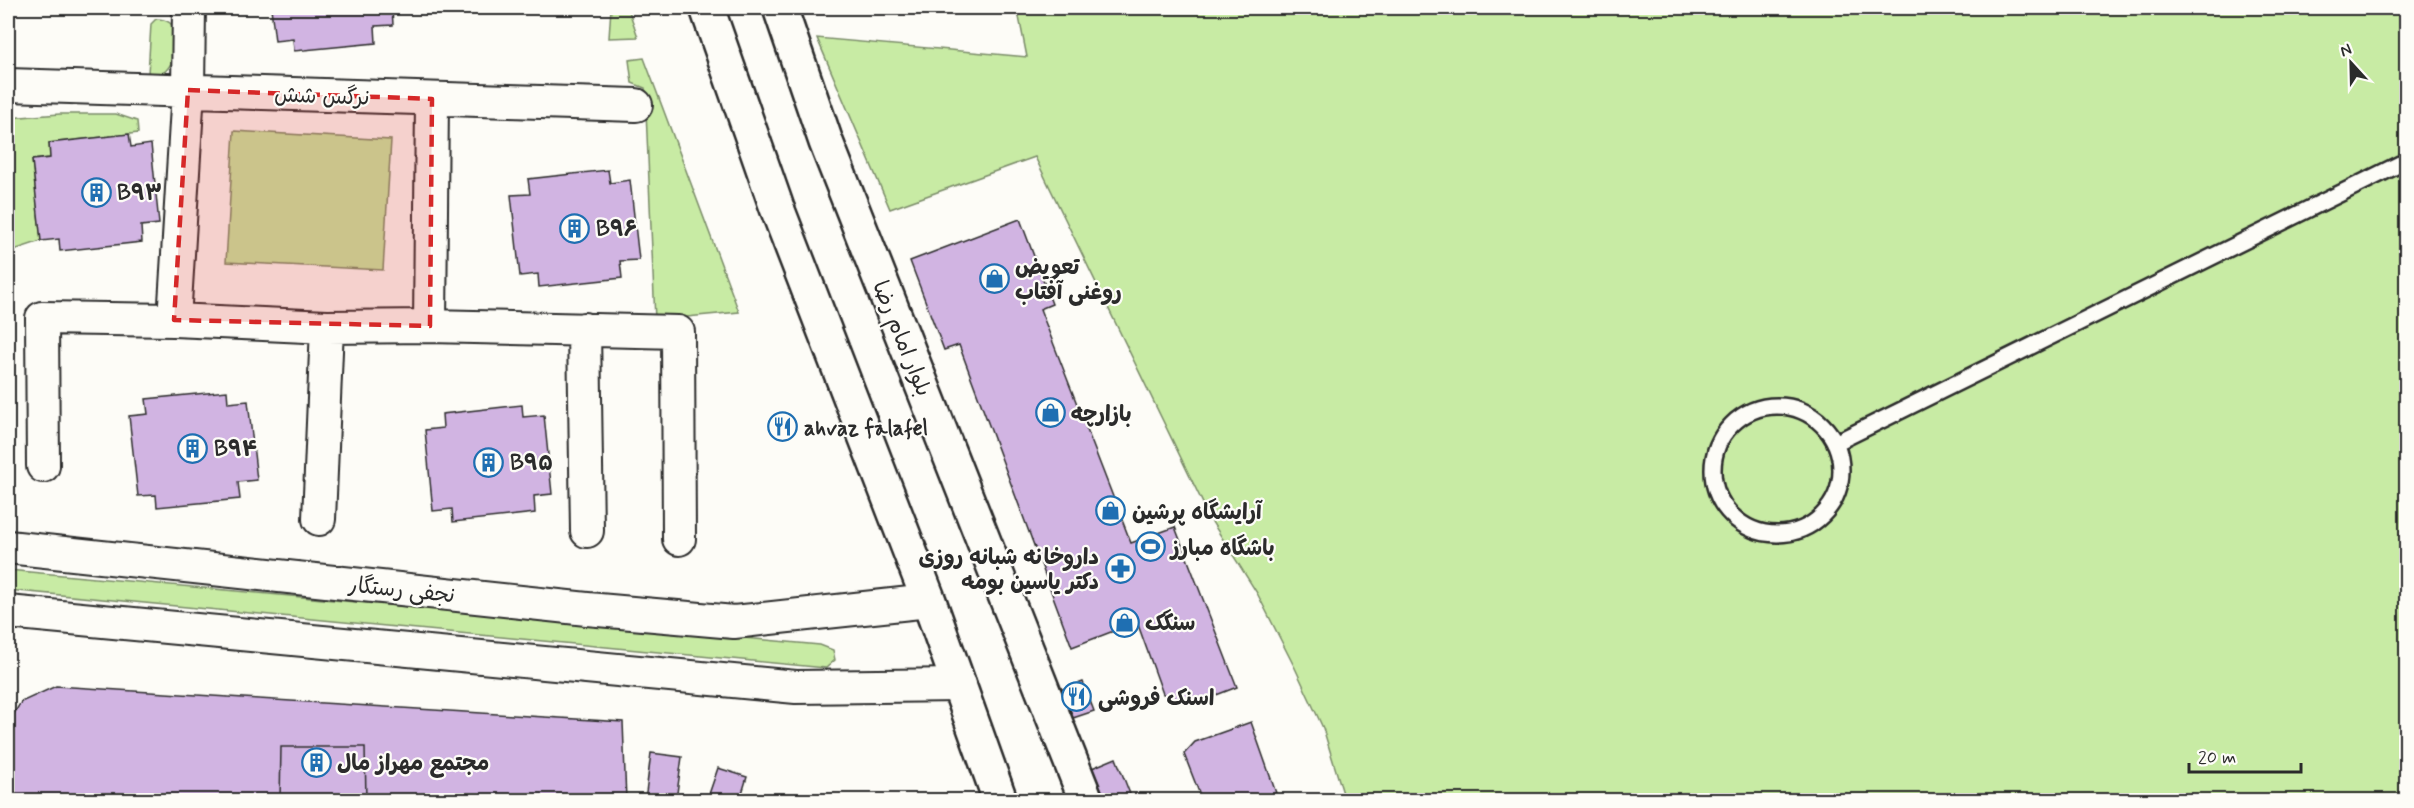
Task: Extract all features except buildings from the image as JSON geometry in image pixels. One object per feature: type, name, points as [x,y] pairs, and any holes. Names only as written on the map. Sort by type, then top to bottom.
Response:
[{"type":"street","points":[[174,320],[188,90],[189,8]]},
{"type":"street","points":[[707,8],[777,208],[929,601],[1000,801]]},
{"type":"street","name":"بلوار امام رضا","points":[[780,8],[826,142],[1086,801]]},
{"type":"street","name":"نرگس شش","points":[[8,85],[636,105]]},
{"type":"street","points":[[430,326],[432,99]]},
{"type":"street","points":[[43,466],[42,318],[174,320],[327,327],[430,326],[678,332],[679,539]]},
{"type":"street","points":[[319,519],[327,327]]},
{"type":"street","points":[[584,329],[587,531]]},
{"type":"street","name":"نجفی رستگار","points":[[8,548],[576,608],[722,621],[929,601]]},
{"type":"street","points":[[8,612],[796,687],[960,685]]},
{"type":"lane","points":[[1835,443],[2406,161]]},
{"type":"lane","points":[[1765,406],[1786,406],[1806,413],[1824,425],[1835,443],[1841,463],[1840,484],[1832,503],[1818,519],[1799,530],[1778,534],[1757,531],[1738,522],[1724,507],[1714,488],[1712,466],[1717,445],[1728,427],[1745,414],[1765,406]]},
{"type":"highlighted area","points":[[188,90],[432,99],[430,326],[174,320]]},
{"type":"green space","points":[[611,8],[628,8],[638,37],[609,38]]},
{"type":"green space","points":[[1027,8],[2406,8],[2406,800],[1345,800],[1323,728],[1295,668],[1257,593],[1212,522],[1035,157],[890,209],[817,38],[1027,57],[1018,12]]},
{"type":"green space","points":[[156,19],[170,23],[173,28],[175,45],[171,64],[166,71],[158,75],[148,74],[151,24]]},
{"type":"green space","points":[[644,58],[739,312],[655,320],[645,88],[632,83],[629,60]]},
{"type":"green space","points":[[60,114],[116,114],[137,121],[138,133],[49,143],[50,158],[32,160],[41,241],[8,252],[8,118]]},
{"type":"green space","points":[[234,131],[391,140],[383,270],[226,262]]},
{"type":"green space","points":[[8,570],[820,645],[833,650],[835,660],[826,668],[8,590]]},
{"type":"place","name":"B۹۳","points":[[96,192]]},
{"type":"place","name":"B۹۶","points":[[575,228]]},
{"type":"place","name":"تعویض روغنی آفتاب","points":[[994,279]]},
{"type":"place","name":"بازارچه","points":[[1050,413]]},
{"type":"place","name":"ahvaz falafel","points":[[783,427]]},
{"type":"place","name":"B۹۴","points":[[193,448]]},
{"type":"place","name":"B۹۵","points":[[489,462]]},
{"type":"place","name":"آرایشگاه پرشین","points":[[1111,511]]},
{"type":"place","name":"باشگاه مبارز","points":[[1150,547]]},
{"type":"place","name":"داروخانه شبانه روزی دكتر ياسين بومه","points":[[1120,569]]},
{"type":"place","name":"سنگک","points":[[1124,622]]},
{"type":"place","name":"اسنک فروشی","points":[[1077,697]]},
{"type":"place","name":"مجتمع مهراز مال","points":[[316,762]]}]
